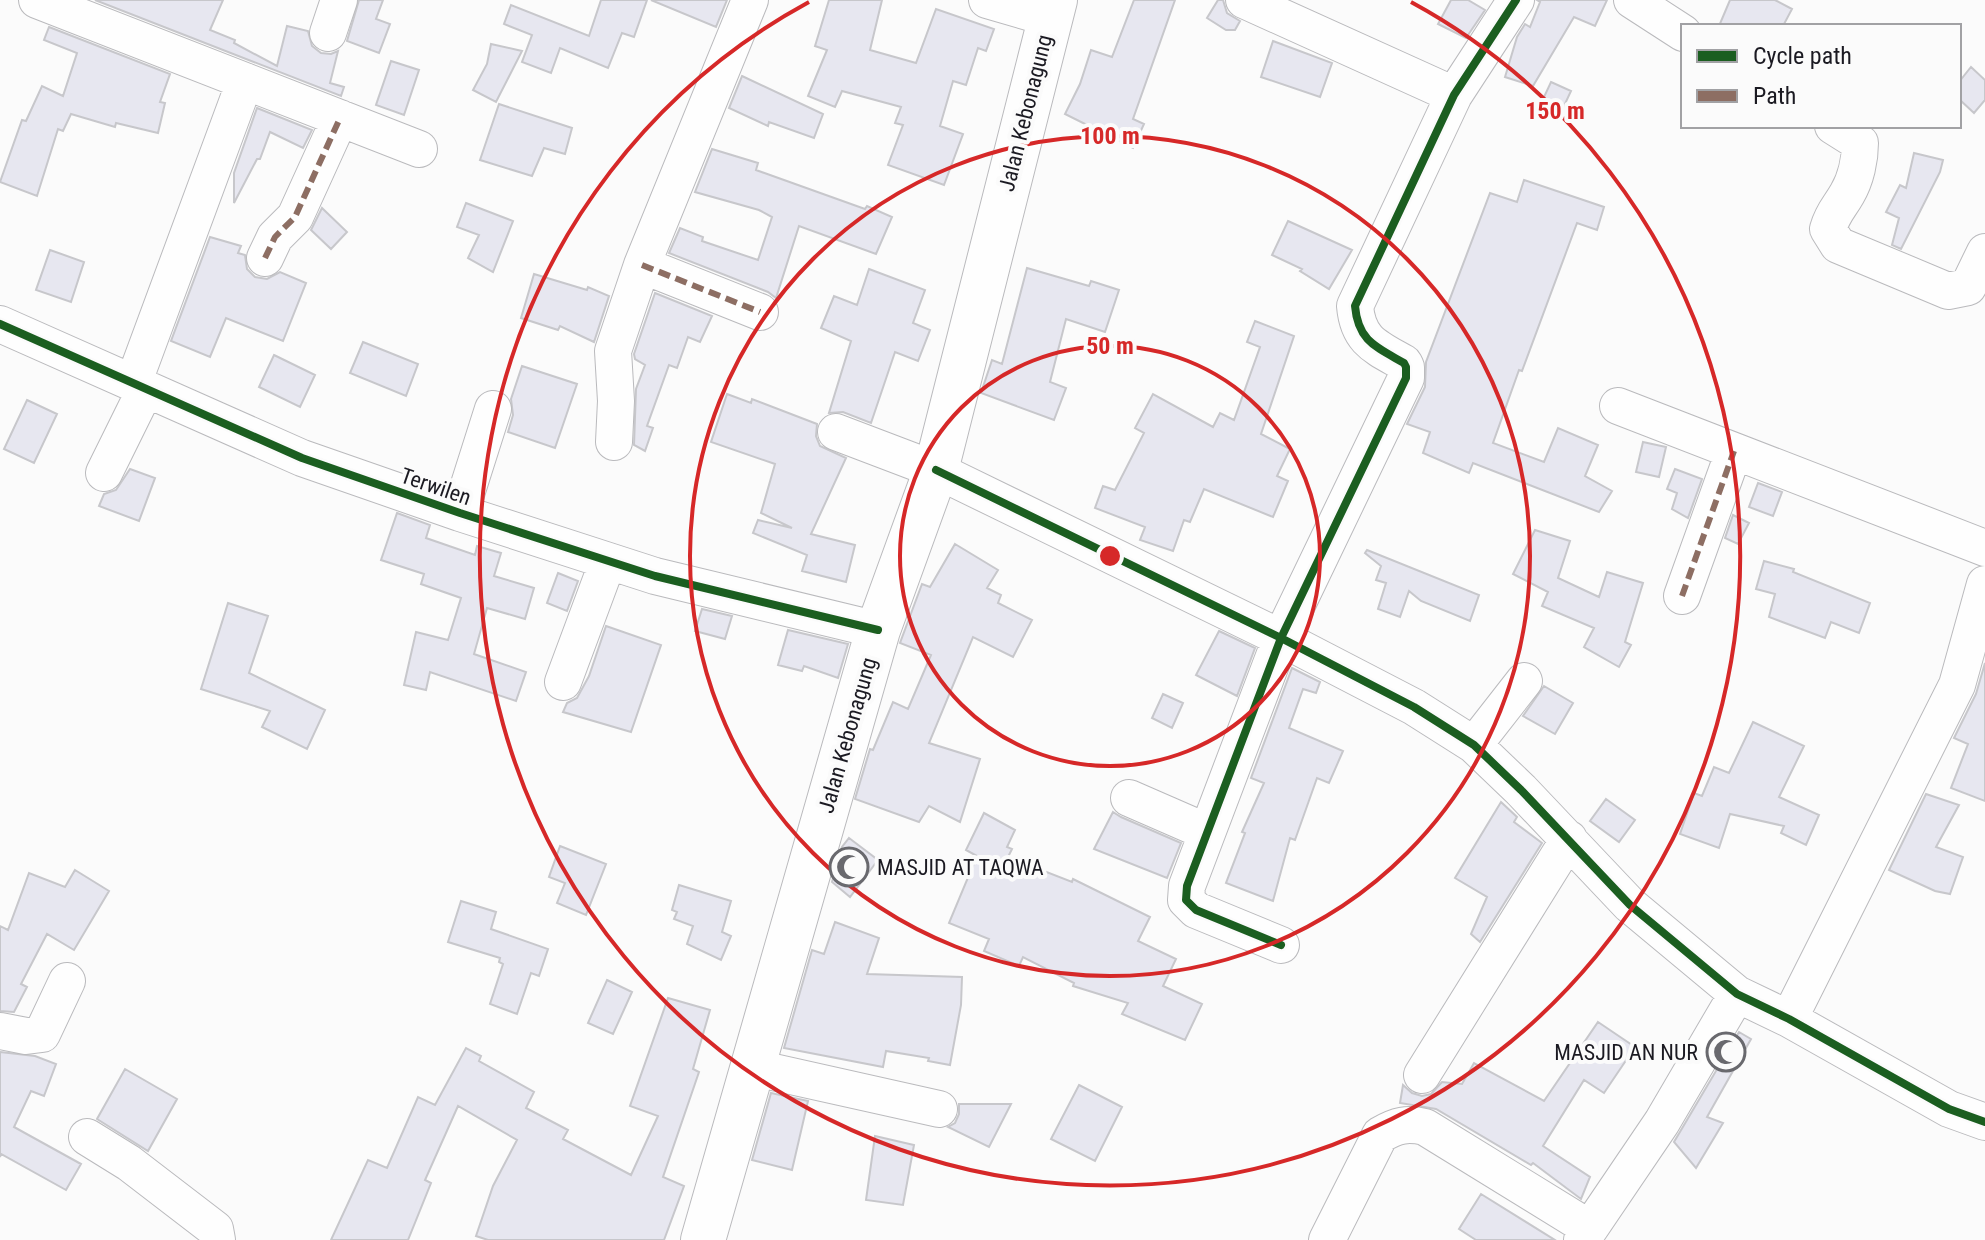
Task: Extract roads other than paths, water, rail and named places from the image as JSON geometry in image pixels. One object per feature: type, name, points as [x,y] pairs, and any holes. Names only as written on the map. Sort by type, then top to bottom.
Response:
[{"type":"main road","name":"Jalan Kebonagung","points":[[703,1240],[878,630],[936,470],[1052,9]]},
{"type":"street","points":[[37,0],[419,149]]},
{"type":"street","points":[[614,442],[616,401],[613,351],[642,265],[750,0]]},
{"type":"street","points":[[987,0],[1052,9]]},
{"type":"street","points":[[1244,0],[1454,95]]},
{"type":"street","points":[[1281,945],[1196,910],[1186,900],[1187,886],[1281,638],[1406,378],[1404,363],[1365,337],[1357,325],[1355,306],[1454,95],[1516,0]]},
{"type":"street","points":[[1632,0],[1681,32]]},
{"type":"street","points":[[104,473],[139,387],[245,81]]},
{"type":"street","points":[[265,258],[275,237],[295,217],[340,118]]},
{"type":"street","points":[[1836,128],[1860,143],[1860,158],[1848,193],[1834,210],[1828,229],[1838,245],[1948,291],[1968,287],[1985,252]]},
{"type":"street","points":[[642,265],[760,312]]},
{"type":"street","name":"Terwilen","points":[[0,324],[302,458],[655,576],[878,630]]},
{"type":"street","points":[[1618,406],[1985,548]]},
{"type":"street","points":[[460,513],[493,409]]},
{"type":"street","points":[[836,432],[936,470],[1281,638],[1414,707],[1474,745],[1630,905],[1737,994],[1789,1019],[1949,1109],[1985,1122]]},
{"type":"street","points":[[1682,596],[1734,451]]},
{"type":"street","points":[[563,682],[608,561]]},
{"type":"street","points":[[1789,1019],[1971,692],[1985,584]]},
{"type":"street","points":[[1474,745],[1524,681]]},
{"type":"street","points":[[1129,798],[1207,832]]},
{"type":"street","points":[[1422,1075],[1569,839]]},
{"type":"street","points":[[0,1031],[26,1036],[42,1034],[67,981]]},
{"type":"street","points":[[1327,1240],[1380,1135],[1393,1127],[1409,1124],[1425,1127],[1586,1234],[1662,1122],[1737,994]]},
{"type":"street","points":[[751,1067],[939,1109]]},
{"type":"street","points":[[87,1137],[129,1163],[215,1229],[217,1240]]},
{"type":"place","name":"MASJID AT TAQWA","points":[[849,867]]},
{"type":"place","name":"MASJID AN NUR","points":[[1726,1052]]}]
